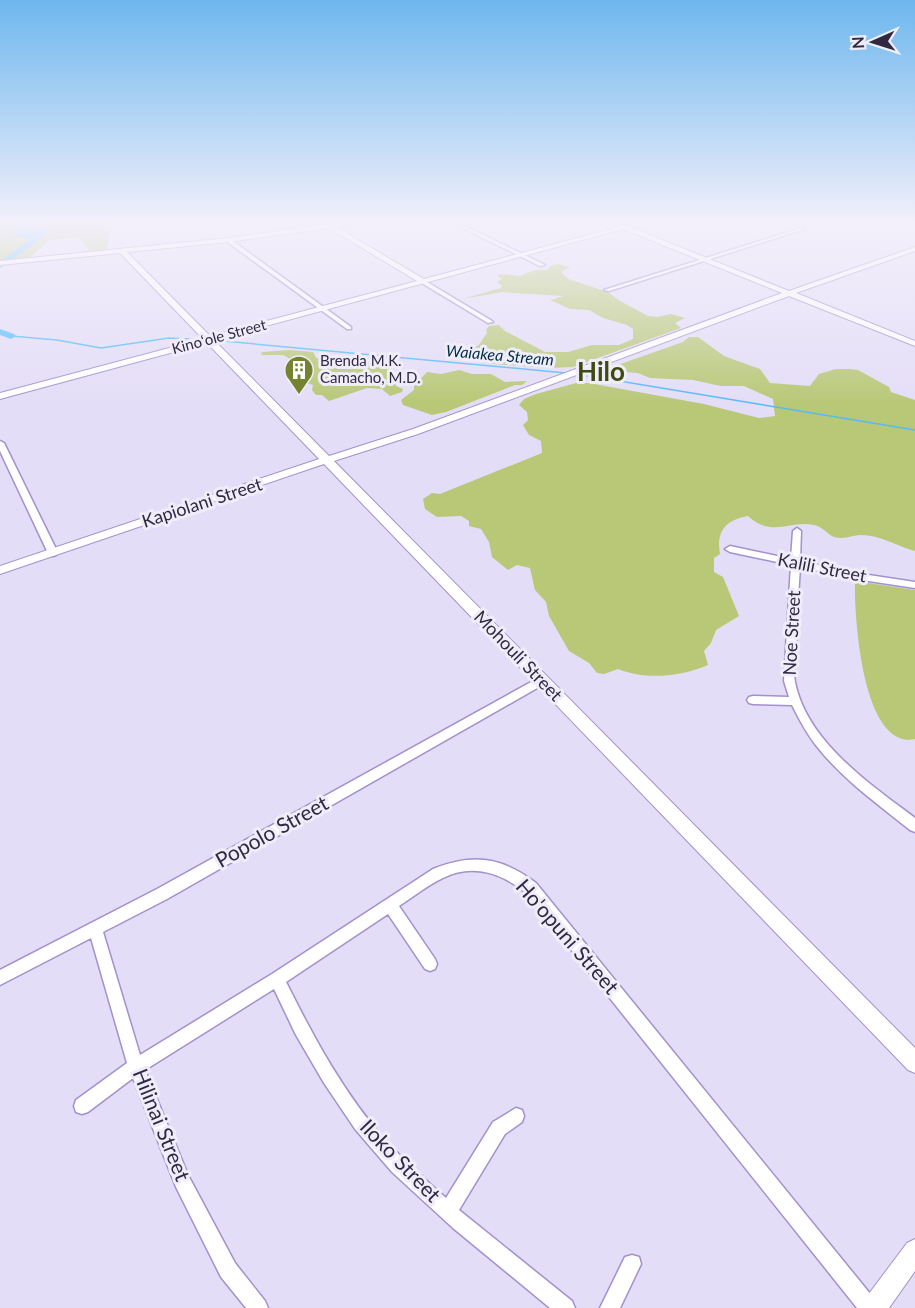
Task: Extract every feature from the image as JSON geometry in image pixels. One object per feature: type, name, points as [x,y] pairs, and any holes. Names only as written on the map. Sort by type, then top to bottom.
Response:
[{"type":"street","name":"Mohouli Street","points":[[152,282],[915,1064]]},
{"type":"street","points":[[286,282],[349,328]]},
{"type":"street","name":"Kinoʻole Street","points":[[0,396],[418,282]]},
{"type":"street","points":[[424,282],[490,322]]},
{"type":"street","points":[[607,290],[632,282]]},
{"type":"street","points":[[760,282],[915,344]]},
{"type":"street","name":"Kapiolani Street","points":[[0,570],[415,432],[822,282]]},
{"type":"street","points":[[0,443],[53,553]]},
{"type":"street","points":[[0,470],[12,466]]},
{"type":"street","name":"Noe Street","points":[[796,531],[789,681],[793,701],[803,722],[831,757],[915,826]]},
{"type":"street","name":"Kalili Street","points":[[730,549],[915,585]]},
{"type":"street","name":"Popolo Street","points":[[0,978],[95,929],[542,680]]},
{"type":"street","points":[[753,699],[793,701]]},
{"type":"street","name":"Ho'opuni Street","points":[[82,1106],[136,1067],[277,979],[438,873],[465,864],[494,866],[520,879],[531,888],[868,1308]]},
{"type":"street","points":[[390,905],[430,964]]},
{"type":"street","name":"Hilinai Street","points":[[95,929],[136,1067],[182,1181],[228,1270],[258,1308]]},
{"type":"street","name":"Iloko Street","points":[[277,979],[327,1076],[361,1123],[398,1165],[448,1211],[565,1308]]},
{"type":"street","points":[[448,1211],[499,1128],[516,1116]]},
{"type":"street","points":[[874,1308],[915,1251]]},
{"type":"street","points":[[610,1308],[632,1264]]},
{"type":"green space","points":[[497,282],[577,282],[608,292],[648,316],[671,314],[685,318],[675,323],[681,328],[573,367],[548,368],[464,360],[460,356],[479,345],[489,326],[499,325],[505,331],[545,352],[568,352],[592,345],[619,345],[633,339],[633,329],[627,325],[603,318],[589,310],[570,309],[550,300],[564,296],[502,292],[462,299],[502,286]]},
{"type":"green space","points":[[689,337],[698,337],[724,356],[760,369],[770,383],[810,386],[819,374],[836,369],[850,369],[858,370],[889,387],[891,392],[915,400],[915,551],[868,535],[834,537],[814,525],[773,527],[765,526],[748,516],[740,518],[724,528],[719,539],[720,554],[714,558],[714,572],[723,577],[739,616],[716,630],[711,643],[704,651],[708,665],[663,676],[640,675],[618,669],[604,674],[597,673],[589,663],[569,651],[549,616],[546,602],[535,590],[530,568],[517,565],[508,570],[492,557],[489,542],[481,529],[469,526],[469,521],[461,516],[437,517],[425,509],[423,499],[432,493],[440,494],[542,453],[541,441],[529,435],[523,425],[528,420],[527,412],[519,405],[524,399],[536,394],[576,383],[589,383],[704,404],[759,418],[775,416],[773,399],[744,386],[721,386],[693,380],[650,378],[638,373],[610,371],[609,368],[683,342]]},
{"type":"green space","points":[[289,350],[313,352],[316,358],[323,360],[349,358],[392,365],[391,373],[395,376],[396,386],[403,389],[402,392],[390,396],[382,389],[367,388],[329,401],[322,395],[316,395],[312,390],[313,385],[307,383],[305,377],[284,375],[288,372],[284,368],[290,364],[290,359],[283,355],[261,355],[262,352]]},
{"type":"green space","points":[[459,370],[472,374],[491,374],[505,382],[527,381],[522,385],[515,385],[446,412],[432,415],[403,405],[401,400],[414,390],[414,386],[427,372],[441,374]]},
{"type":"green space","points":[[855,581],[915,590],[915,739],[897,737],[883,724],[872,703],[865,677],[856,622]]},
{"type":"waterway","points":[[0,332],[11,336]]},
{"type":"waterway","points":[[11,336],[57,340],[101,348],[169,338],[189,339]]},
{"type":"waterway","name":"Waiakea Stream","points":[[223,341],[566,373]]},
{"type":"waterway","name":"Waiakea Stream","points":[[577,374],[915,430]]},
{"type":"place","name":"Brenda M.K. Camacho, M.D.","points":[[299,396]]},
{"type":"district","name":"Hilo","points":[[601,372]]}]
